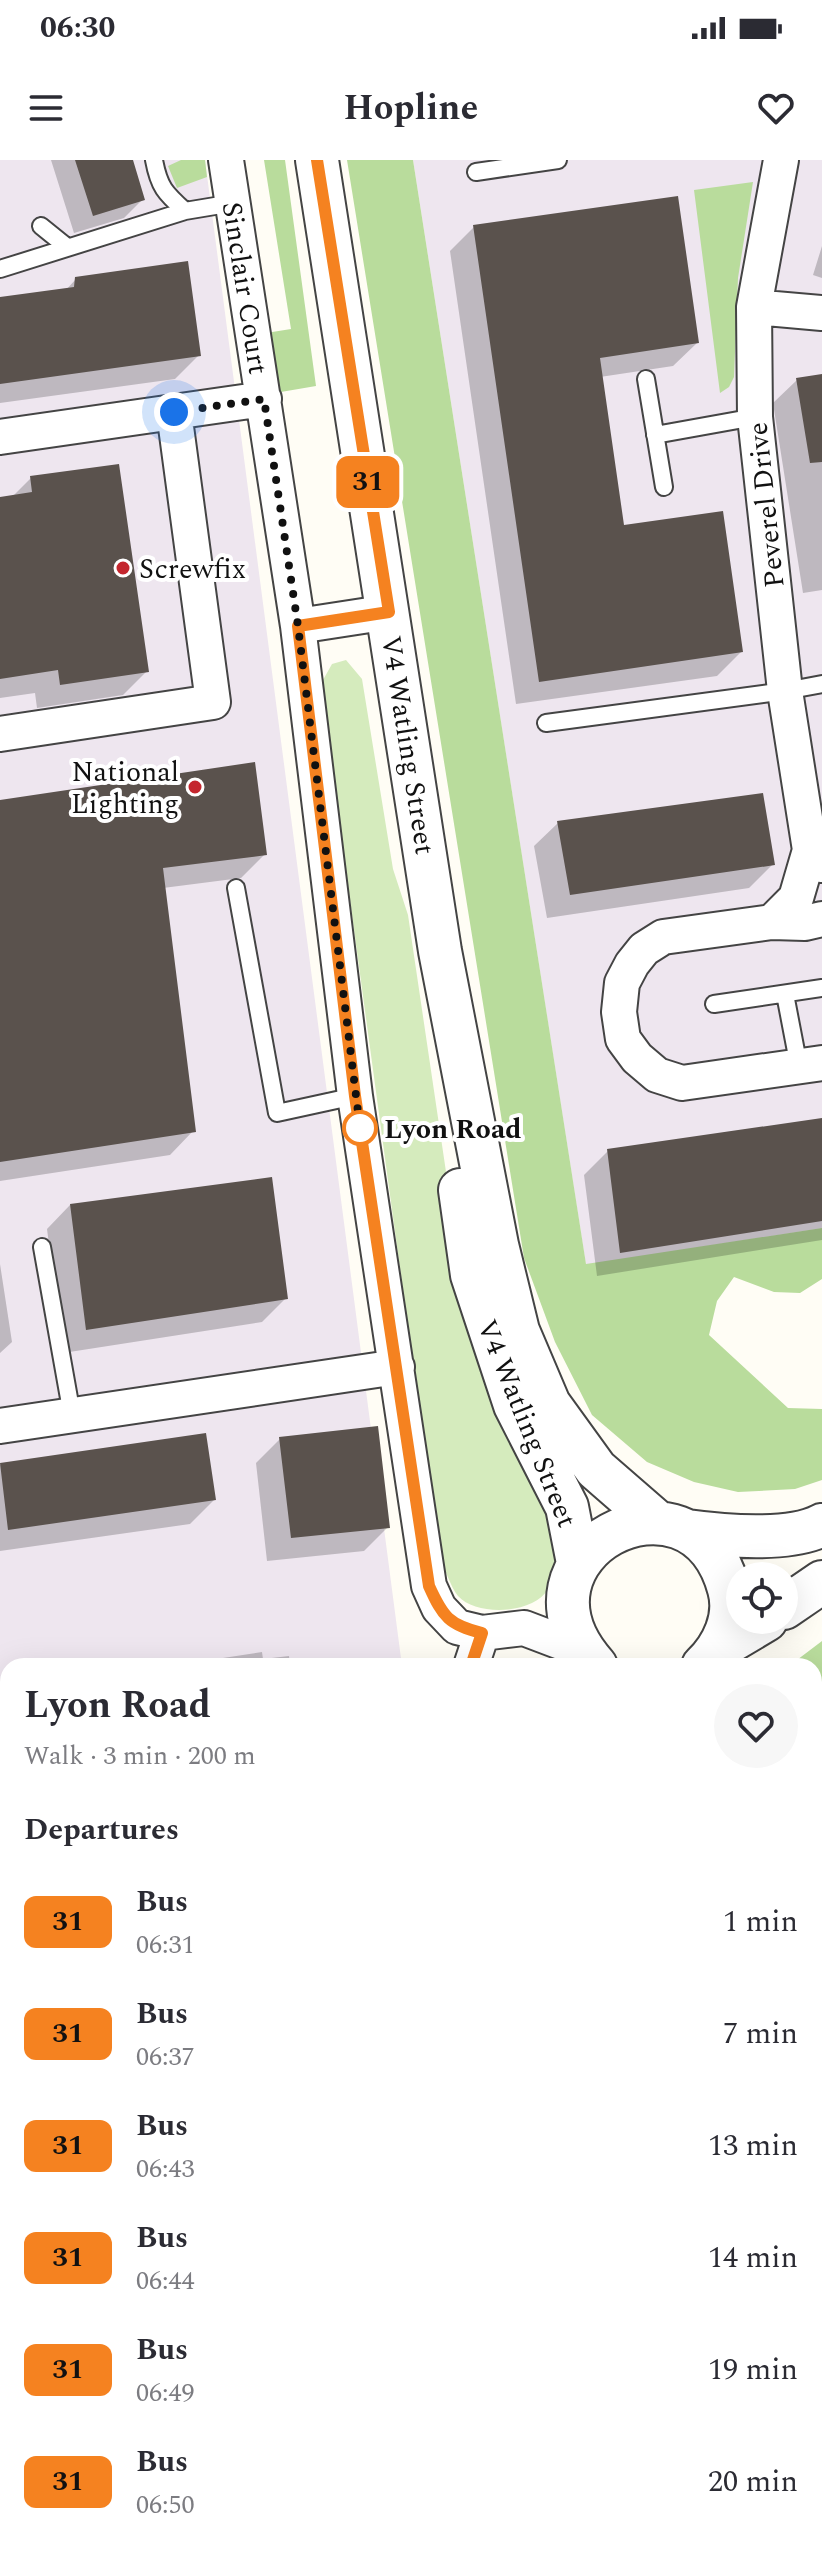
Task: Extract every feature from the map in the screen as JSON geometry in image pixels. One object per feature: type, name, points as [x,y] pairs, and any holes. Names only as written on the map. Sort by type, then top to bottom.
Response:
[{"type":"street","name":"Sinclair Court","points":[[226,160],[298,626],[355,1096],[429,1586],[439,1608],[457,1627],[482,1633]]},
{"type":"street","name":"V4 Watling Street","points":[[317,160],[440,951],[497,1245],[518,1331],[549,1404],[596,1469],[672,1527],[709,1548],[724,1570],[731,1596],[729,1623],[710,1658]]},
{"type":"street","name":"Peverel Drive","points":[[772,922],[796,898],[816,858],[785,691],[755,417],[754,307],[781,160]]},
{"type":"street","points":[[754,307],[822,313]]},
{"type":"street","points":[[0,437],[264,399]]},
{"type":"street","points":[[0,734],[213,702],[174,412]]},
{"type":"street","points":[[298,626],[389,612]]},
{"type":"street","points":[[810,1065],[682,1083],[657,1075],[637,1058],[623,1039],[619,1012],[622,983],[632,964],[644,949],[663,937],[772,922],[805,923],[822,919]]},
{"type":"street","name":"V4 Watling Street","points":[[440,951],[449,1102],[472,1275],[515,1405],[567,1507],[574,1575],[569,1619],[589,1658]]},
{"type":"street","points":[[0,1426],[397,1367]]},
{"type":"street","points":[[474,1658],[482,1633],[524,1628],[552,1608],[599,1540],[626,1526],[672,1527],[731,1537],[810,1531],[822,1525]]},
{"type":"street","points":[[798,1598],[822,1582]]},
{"type":"street","points":[[524,1628],[589,1658]]},
{"type":"street","points":[[712,1658],[746,1634]]},
{"type":"lane","points":[[154,160],[158,181],[185,211]]},
{"type":"lane","points":[[476,172],[558,160]]},
{"type":"lane","points":[[0,269],[185,211],[233,203]]},
{"type":"lane","points":[[41,226],[48,235],[67,247]]},
{"type":"lane","points":[[646,379],[664,487]]},
{"type":"lane","points":[[655,435],[755,417]]},
{"type":"lane","points":[[546,723],[822,684]]},
{"type":"lane","points":[[236,888],[277,1113],[355,1096]]},
{"type":"lane","points":[[714,1004],[822,988]]},
{"type":"lane","points":[[785,994],[810,1065]]},
{"type":"lane","points":[[42,1247],[72,1415]]},
{"type":"shaded area","points":[[0,160],[205,160],[401,1658],[0,1658]]},
{"type":"shaded area","points":[[413,160],[822,160],[822,1228],[586,1265]]},
{"type":"green space","points":[[181,160],[205,160],[207,177],[177,188],[168,166]]},
{"type":"green space","points":[[264,160],[285,160],[316,386],[275,393],[266,333],[291,329]]},
{"type":"green space","points":[[347,160],[413,160],[586,1264],[822,1228],[822,1279],[800,1293],[774,1292],[734,1277],[717,1301],[709,1335],[788,1408],[822,1409],[822,1480],[795,1489],[738,1492],[694,1482],[647,1462],[592,1415],[555,1342],[524,1258]]},
{"type":"green space","points":[[753,182],[738,278],[734,377],[729,387],[720,393],[694,190]]},
{"type":"green space","points":[[346,660],[362,679],[393,869],[408,915],[458,1253],[560,1554],[548,1589],[531,1604],[518,1608],[491,1610],[467,1603],[455,1592],[439,1556],[328,738],[323,680],[332,664]]},
{"type":"green space","points":[[822,1641],[822,1658],[800,1658]]},
{"type":"building","points":[[75,160],[133,160],[145,200],[93,216]]},
{"type":"building","points":[[678,196],[699,343],[600,358],[624,525],[723,511],[743,652],[539,682],[473,225]]},
{"type":"building","points":[[188,261],[201,356],[0,384],[0,297],[74,287],[75,277]]},
{"type":"building","points":[[822,374],[822,462],[810,463],[796,378]]},
{"type":"building","points":[[119,464],[149,672],[60,685],[58,670],[0,679],[0,497],[32,492],[30,476]]},
{"type":"building","points":[[255,762],[267,855],[163,868],[196,1132],[0,1162],[0,800]]},
{"type":"building","points":[[763,793],[775,865],[570,895],[557,821]]},
{"type":"building","points":[[822,1118],[822,1221],[620,1253],[607,1149]]},
{"type":"building","points":[[272,1177],[288,1299],[86,1330],[70,1204]]},
{"type":"building","points":[[378,1426],[390,1528],[291,1538],[279,1437]]},
{"type":"building","points":[[206,1433],[216,1500],[8,1530],[0,1463]]},
{"type":"bus line","name":"31","points":[[317,160],[389,612],[298,626],[355,1096],[429,1586],[439,1608],[457,1627],[482,1633],[473,1658]]},
{"type":"place","name":"Screwfix","points":[[123,568]]},
{"type":"place","name":"National Lighting","points":[[195,787]]},
{"type":"place","name":"Lyon Road","points":[[360,1128]]},
{"type":"route","points":[[174,412],[264,399],[298,626],[360,1128]]}]
